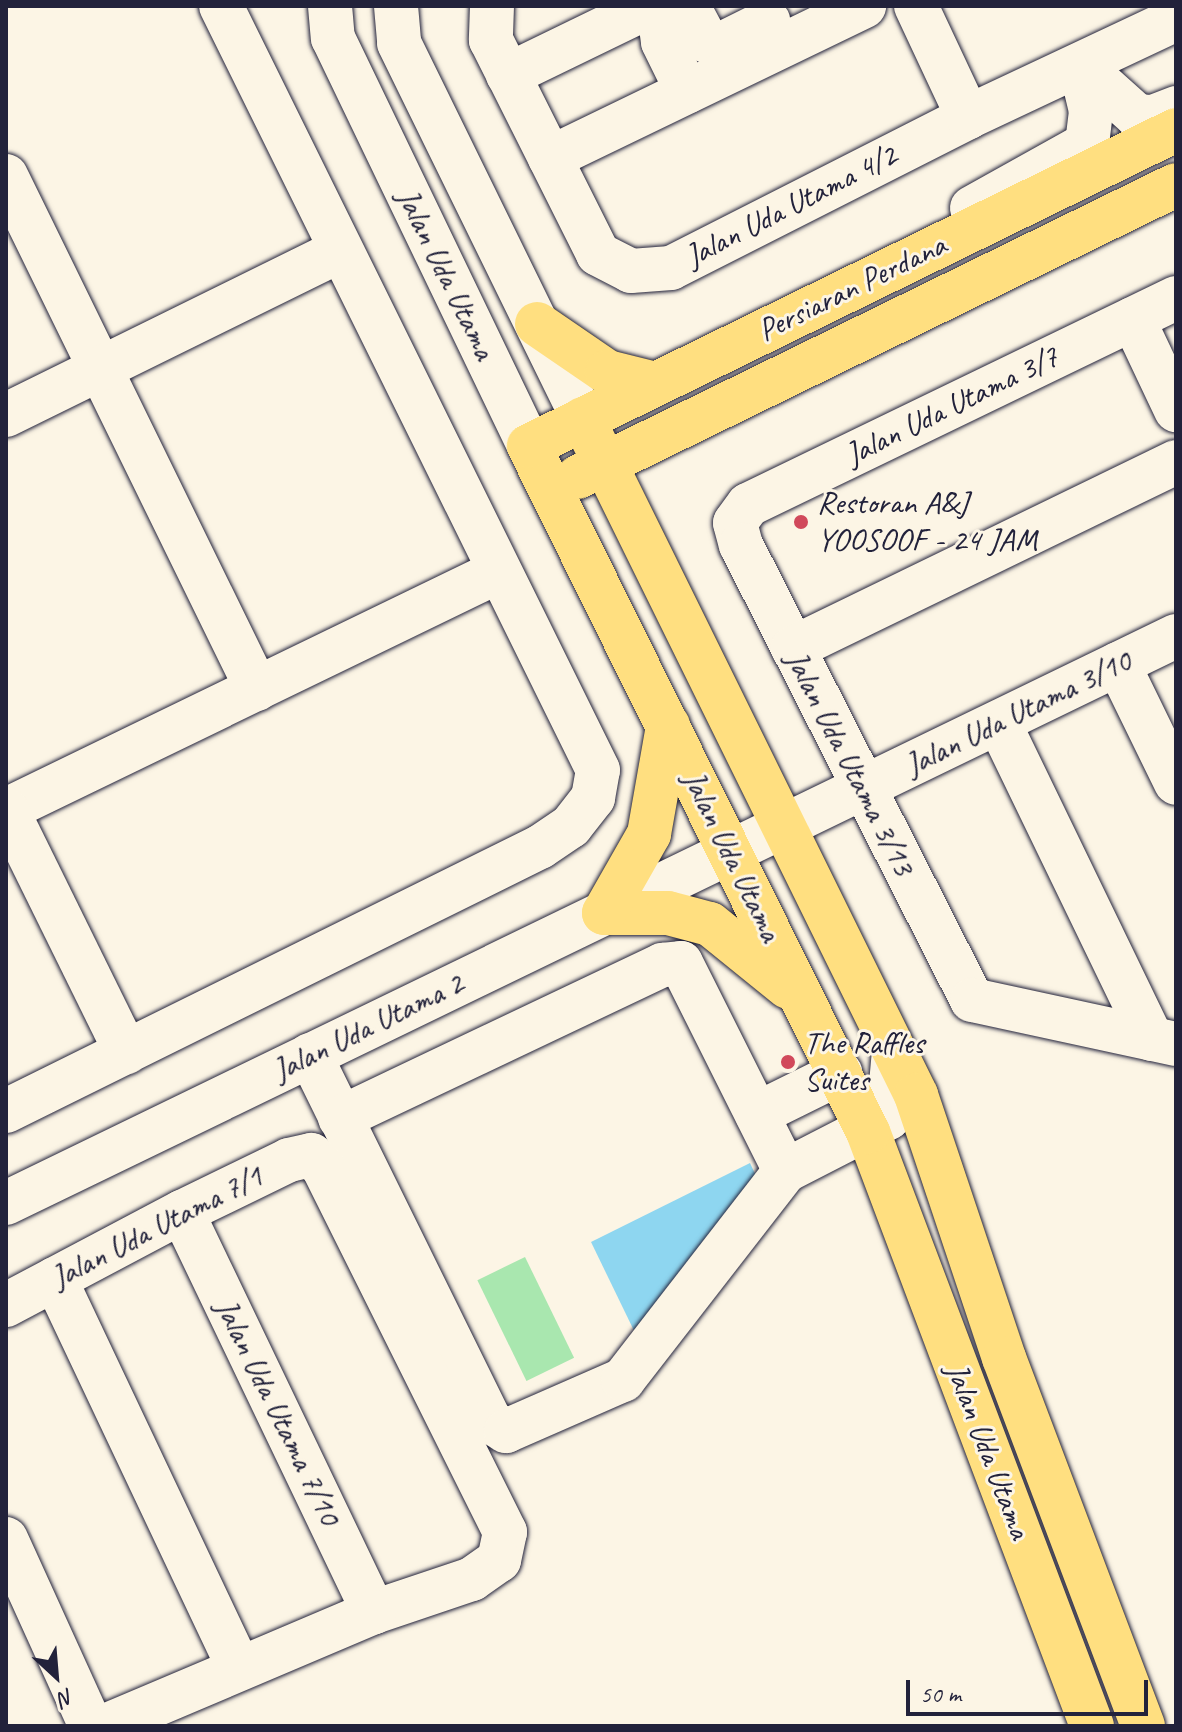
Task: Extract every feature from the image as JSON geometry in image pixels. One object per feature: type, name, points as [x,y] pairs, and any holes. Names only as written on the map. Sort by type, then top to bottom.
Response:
[{"type":"main road","name":"Persiaran Perdana","points":[[529,446],[1176,130]]},
{"type":"main road","name":"Persiaran Perdana","points":[[551,490],[1176,185]]},
{"type":"main road","points":[[537,324],[607,372],[655,384]]},
{"type":"main road","name":"Jalan Uda Utama","points":[[583,419],[916,1095],[1004,1358],[1143,1726]]},
{"type":"main road","points":[[649,553],[644,506],[653,467],[672,431]]},
{"type":"main road","name":"Jalan Uda Utama","points":[[529,446],[868,1132],[1092,1726]]},
{"type":"main road","points":[[668,726],[649,834],[604,913],[668,913],[710,924],[741,944],[805,1002]]},
{"type":"street","points":[[6,1111],[540,847],[571,826],[586,807],[598,770],[221,6]]},
{"type":"street","name":"Jalan Uda Utama","points":[[330,6],[333,38],[529,446]]},
{"type":"street","name":"Jalan Uda Utama","points":[[396,6],[399,43],[583,419]]},
{"type":"street","name":"Jalan Uda Utama 4/2","points":[[492,6],[491,40],[598,254],[631,271],[671,268],[968,117],[1176,19]]},
{"type":"street","points":[[508,75],[650,6]]},
{"type":"street","points":[[658,6],[663,42],[687,91]]},
{"type":"street","points":[[688,6],[707,41],[720,45],[799,6]]},
{"type":"street","points":[[550,158],[864,6]]},
{"type":"street","points":[[916,6],[968,117]]},
{"type":"street","points":[[1080,65],[1137,116],[1153,117],[1176,108]]},
{"type":"street","points":[[913,258],[974,206],[1087,144],[1091,111],[1080,65]]},
{"type":"street","points":[[6,176],[257,689]]},
{"type":"street","points":[[6,415],[341,250]]},
{"type":"street","name":"Jalan Uda Utama 3/7","points":[[735,523],[748,505],[1176,298]]},
{"type":"street","points":[[1133,319],[1176,410]]},
{"type":"street","points":[[793,648],[1176,462]]},
{"type":"street","name":"Jalan Uda Utama 3/13","points":[[735,523],[741,545],[972,1000],[1164,1041]]},
{"type":"street","points":[[126,1052],[8,804],[257,689],[499,571]]},
{"type":"street","name":"Jalan Uda Utama 3/10","points":[[731,853],[1176,636]]},
{"type":"street","points":[[1118,664],[1176,783]]},
{"type":"street","points":[[999,723],[1164,1041]]},
{"type":"street","name":"Jalan Uda Utama 2","points":[[6,1203],[731,853]]},
{"type":"street","points":[[340,1118],[662,965],[681,963],[785,1171]]},
{"type":"street","points":[[310,1055],[490,1421],[506,1431],[623,1380],[785,1171],[868,1132],[888,1118],[894,1051]]},
{"type":"street","points":[[757,1114],[840,1073]]},
{"type":"street","name":"Jalan Uda Utama 7/1","points":[[6,1305],[182,1212],[289,1160],[311,1155],[323,1167],[505,1532],[499,1560],[472,1579],[374,1612]]},
{"type":"street","name":"Jalan Uda Utama 7/10","points":[[182,1212],[374,1612]]},
{"type":"street","points":[[55,1279],[239,1669]]},
{"type":"street","points":[[6,1539],[91,1726]]},
{"type":"street","points":[[105,1726],[374,1612]]},
{"type":"green space","points":[[525,1257],[574,1358],[526,1381],[477,1280]]},
{"type":"water","points":[[750,1163],[763,1191],[639,1341],[591,1242]]},
{"type":"place","name":"Restoran A&J YOOSOOF - 24 JAM","points":[[801,522]]},
{"type":"place","name":"The Raffles Suites","points":[[788,1062]]}]
